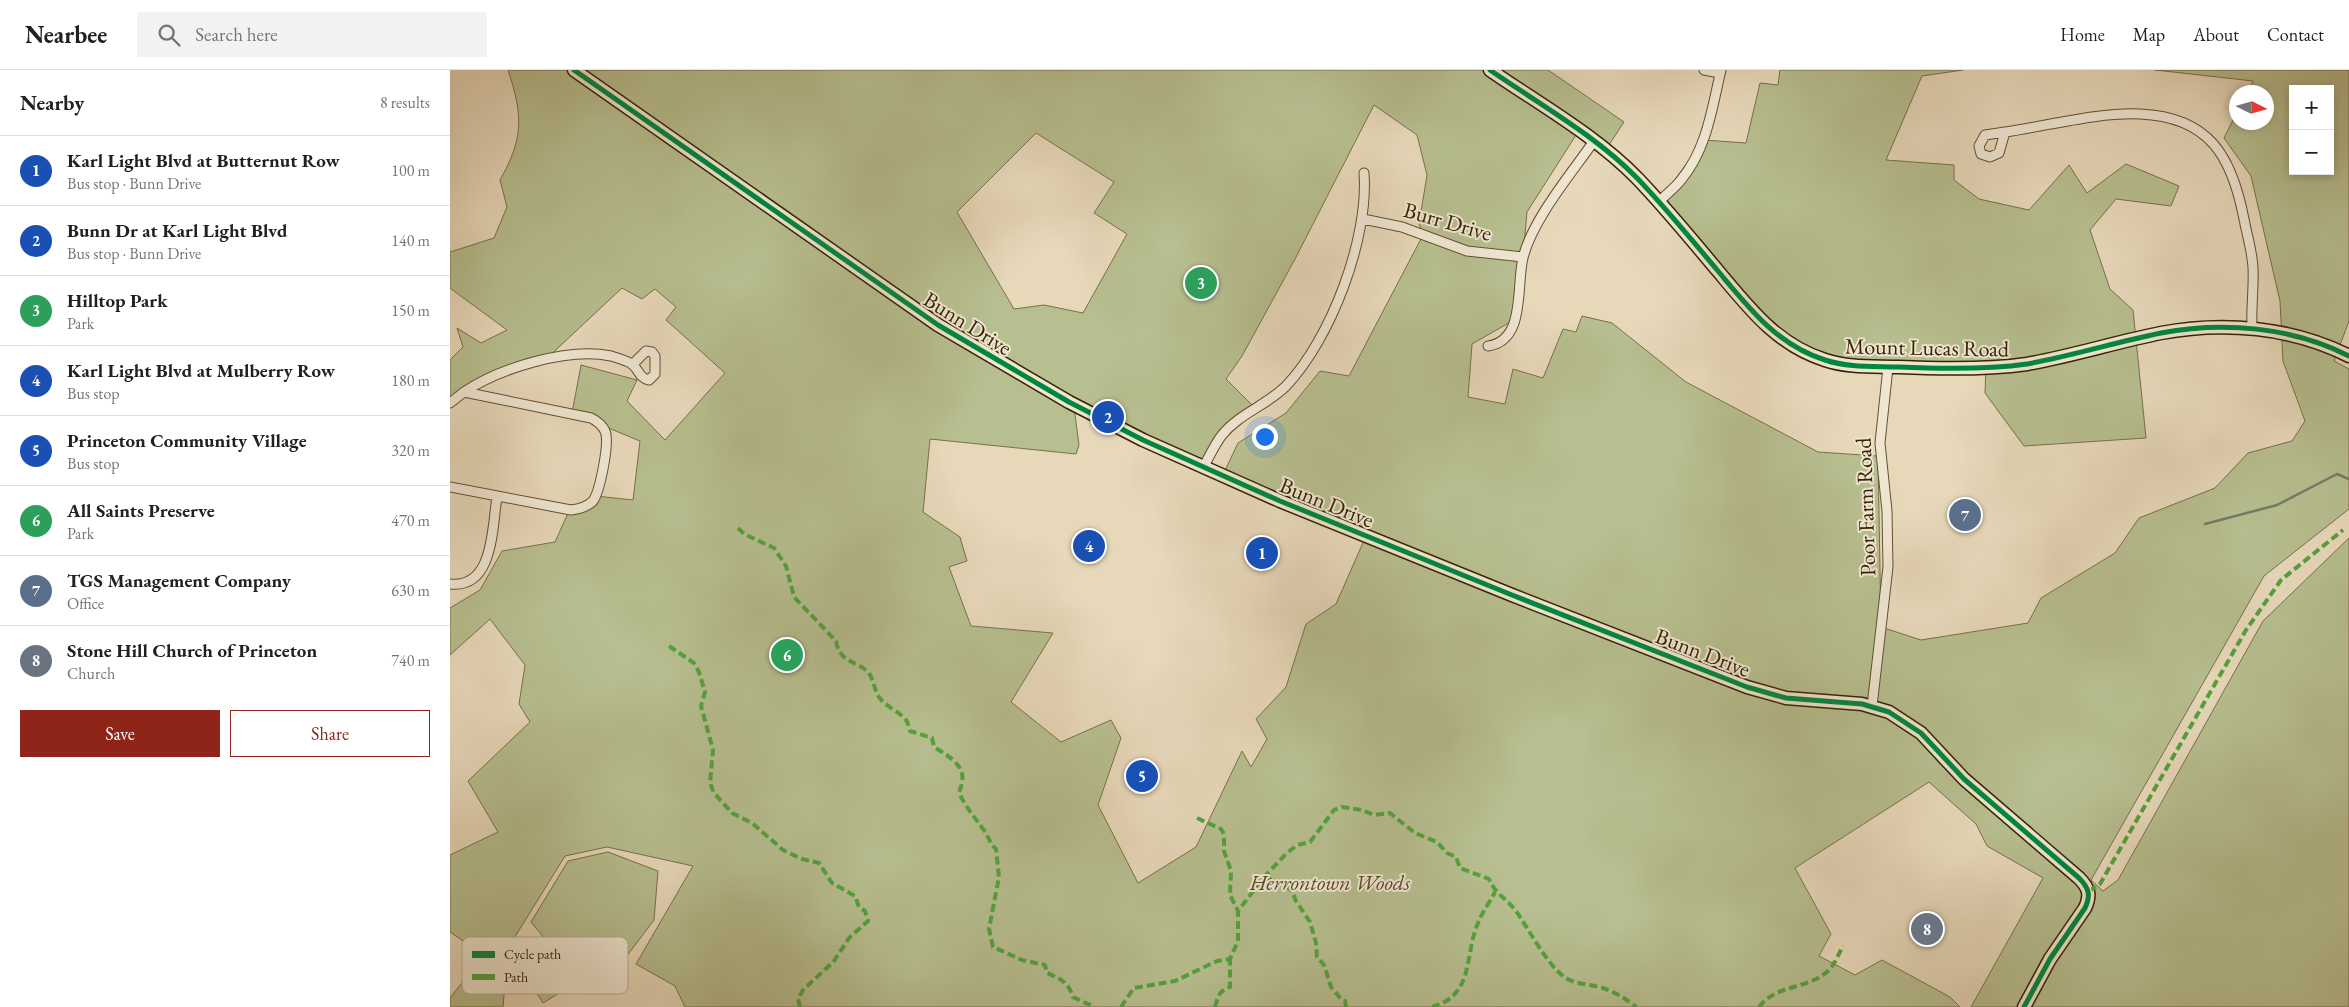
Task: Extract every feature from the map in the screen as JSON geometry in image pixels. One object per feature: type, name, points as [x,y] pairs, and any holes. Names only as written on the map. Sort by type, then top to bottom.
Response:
[{"type":"street","name":"Bunn Drive","points":[[574,70],[938,325],[1068,402],[1203,468],[1506,593],[1747,687],[1799,700],[1872,706],[1900,717],[1921,733],[1964,779],[2080,878],[2088,892],[2085,908],[2050,959],[2024,1007]]},
{"type":"street","name":"Mount Lucas Road","points":[[1490,70],[1594,141],[1636,176],[1760,320],[1784,341],[1799,350],[1828,361],[1846,365],[1888,367],[2004,367],[2029,363],[2162,332],[2202,328],[2252,328],[2296,337],[2349,356]]},
{"type":"street","points":[[1659,202],[1681,181],[1700,148],[1706,132],[1720,72],[1704,70]]},
{"type":"street","points":[[2005,132],[2056,123],[2139,114],[2168,118],[2203,135],[2213,144],[2229,165],[2239,191],[2253,266],[2252,328]]},
{"type":"street","points":[[1488,346],[1502,342],[1511,332],[1523,257],[1538,223],[1594,141]]},
{"type":"street","points":[[1203,468],[1222,435],[1240,419],[1271,400],[1297,373],[1308,358],[1343,288],[1352,263],[1363,219],[1364,173]]},
{"type":"street","name":"Burr Drive","points":[[1363,219],[1402,227],[1467,250],[1523,257]]},
{"type":"street","points":[[450,403],[464,392],[497,375],[557,357],[580,354],[611,356],[633,364]]},
{"type":"street","name":"Poor Farm Road","points":[[1872,706],[1884,615],[1888,560],[1887,511],[1880,443],[1888,367]]},
{"type":"street","points":[[450,487],[572,510],[585,507],[597,492],[607,443],[605,431],[591,418],[464,392]]},
{"type":"street","points":[[450,584],[465,584],[478,576],[483,570],[498,497]]},
{"type":"green space","name":"Herrontown Woods","points":[[508,70],[1548,70],[1624,122],[1603,154],[1576,135],[1527,212],[1514,320],[1472,344],[1468,397],[1505,404],[1513,369],[1543,378],[1563,329],[1576,332],[1582,316],[1612,323],[1686,382],[1818,452],[1878,456],[1881,627],[1921,640],[2028,623],[2041,598],[2115,553],[2139,518],[2215,488],[2248,453],[2292,441],[2305,421],[2283,361],[2280,301],[2251,176],[2224,138],[2229,128],[2229,130],[2274,130],[2274,85],[2251,85],[2253,81],[2155,70],[2349,70],[2349,321],[2334,361],[2349,369],[2349,509],[2264,576],[2091,880],[2103,891],[2118,880],[2263,621],[2349,538],[2349,1007],[1971,1007],[2043,878],[1987,846],[1976,824],[1929,782],[1795,868],[1831,934],[1819,956],[1855,975],[1882,960],[1950,997],[1960,1007],[685,1007],[675,986],[636,964],[693,866],[607,847],[565,856],[515,937],[462,937],[462,940],[450,932],[450,855],[498,832],[468,781],[530,722],[519,704],[525,665],[490,619],[450,655],[450,608],[480,590],[502,551],[555,542],[569,511],[596,496],[633,500],[640,441],[572,413],[581,365],[637,380],[627,401],[665,440],[725,373],[666,320],[676,307],[655,289],[642,299],[622,288],[544,361],[495,374],[450,406],[450,360],[463,347],[457,328],[481,343],[507,330],[450,288],[450,252],[494,238],[507,207],[500,180],[508,165],[517,139],[518,114]],"holes":[[[1374,105],[1417,135],[1427,175],[1419,224],[1423,235],[1349,376],[1320,371],[1286,413],[1238,443],[1220,481],[1365,538],[1336,604],[1306,624],[1286,687],[1256,719],[1267,739],[1251,767],[1242,751],[1196,847],[1138,883],[1098,805],[1121,738],[1111,720],[1061,742],[1011,702],[1053,633],[971,626],[949,567],[967,561],[960,537],[923,512],[930,439],[1076,454],[1079,445],[1074,407],[1203,468],[1231,426],[1256,409],[1226,379],[1242,356],[1294,261]],[[1036,133],[1114,182],[1094,213],[1127,234],[1083,313],[1044,305],[1014,309],[957,212]]]},
{"type":"green space","points":[[1780,70],[1963,70],[1922,76],[1886,160],[1954,165],[1954,180],[1979,199],[2029,210],[2069,165],[2087,193],[2126,164],[2179,186],[2171,206],[2116,199],[2090,230],[2110,289],[2133,310],[2146,438],[2024,446],[1985,393],[1986,366],[1828,360],[1780,337],[1656,205],[1704,140],[1746,143],[1760,83],[1778,85]]},
{"type":"green space","points":[[608,852],[658,871],[654,920],[628,954],[628,937],[543,937],[531,922],[568,861]]},
{"type":"green space","points":[[462,983],[462,994],[504,994],[503,1007],[450,1007],[450,998]]},
{"type":"green space","points":[[537,994],[558,994],[543,1003]]},
{"type":"waterway","points":[[2205,524],[2277,505],[2337,474],[2349,479]]},
{"type":"marked path","points":[[738,528],[744,534],[774,548],[786,566],[794,597],[836,641],[844,657],[868,672],[879,697],[885,704],[903,717],[910,731],[932,738],[934,747],[958,765],[962,777],[959,792],[961,797],[996,849],[999,877],[989,929],[993,947],[1022,960],[1045,965],[1047,973],[1063,982],[1069,988],[1073,997],[1094,1007]]},
{"type":"marked path","points":[[2089,891],[2100,884],[2246,630],[2281,580],[2343,530]]},
{"type":"marked path","points":[[669,646],[694,663],[699,672],[705,692],[701,706],[713,750],[710,783],[714,793],[732,813],[752,823],[783,850],[802,859],[819,863],[832,883],[855,896],[859,907],[865,911],[868,921],[849,938],[834,961],[803,990],[798,999],[800,1007]]},
{"type":"marked path","points":[[1121,1007],[1134,988],[1175,981],[1217,961],[1230,959],[1238,941],[1238,911],[1264,877],[1287,853],[1297,845],[1310,842],[1334,810],[1342,807],[1362,810],[1374,815],[1390,813],[1415,833],[1437,842],[1447,853],[1456,857],[1460,868],[1489,879],[1498,893],[1516,911],[1546,957],[1559,973],[1575,982],[1612,992],[1636,1007]]},
{"type":"marked path","points":[[1197,818],[1221,829],[1224,834],[1224,851],[1231,871],[1230,895],[1238,911]]},
{"type":"marked path","points":[[1264,877],[1280,882],[1292,891],[1296,901],[1310,922],[1316,943],[1317,957],[1324,965],[1331,987],[1345,1001],[1346,1007]]},
{"type":"marked path","points":[[1432,1007],[1446,1001],[1462,984],[1478,923],[1495,892]]},
{"type":"marked path","points":[[1759,1007],[1766,999],[1775,994],[1821,976],[1831,968],[1843,946]]},
{"type":"marked path","points":[[1215,1007],[1220,994],[1223,990],[1230,987],[1230,959]]},
{"type":"cycle path","points":[[574,70],[938,325],[1069,402],[1143,440],[1280,501],[1747,687],[1786,698],[1862,704],[1889,712],[1921,733],[1964,779],[2079,878],[2087,888],[2088,899],[2085,908],[2050,959],[2024,1007]]},
{"type":"cycle path","points":[[1490,70],[1585,134],[1621,162],[1658,200],[1765,324],[1792,345],[1834,363],[1931,368],[2011,366],[2044,361],[2161,333],[2209,327],[2233,327],[2281,333],[2304,338],[2349,356]]},
{"type":"place","name":"Hilltop Park","points":[[1201,283]]},
{"type":"place","name":"Bunn Dr at Karl Light Blvd","points":[[1108,417]]},
{"type":"place","name":"TGS Management Company","points":[[1965,515]]},
{"type":"place","name":"Karl Light Blvd at Mulberry Row","points":[[1089,546]]},
{"type":"place","name":"Karl Light Blvd at Butternut Row","points":[[1262,553]]},
{"type":"place","name":"All Saints Preserve","points":[[787,655]]},
{"type":"place","name":"Princeton Community Village","points":[[1142,776]]},
{"type":"place","name":"Stone Hill Church of Princeton","points":[[1927,929]]}]
